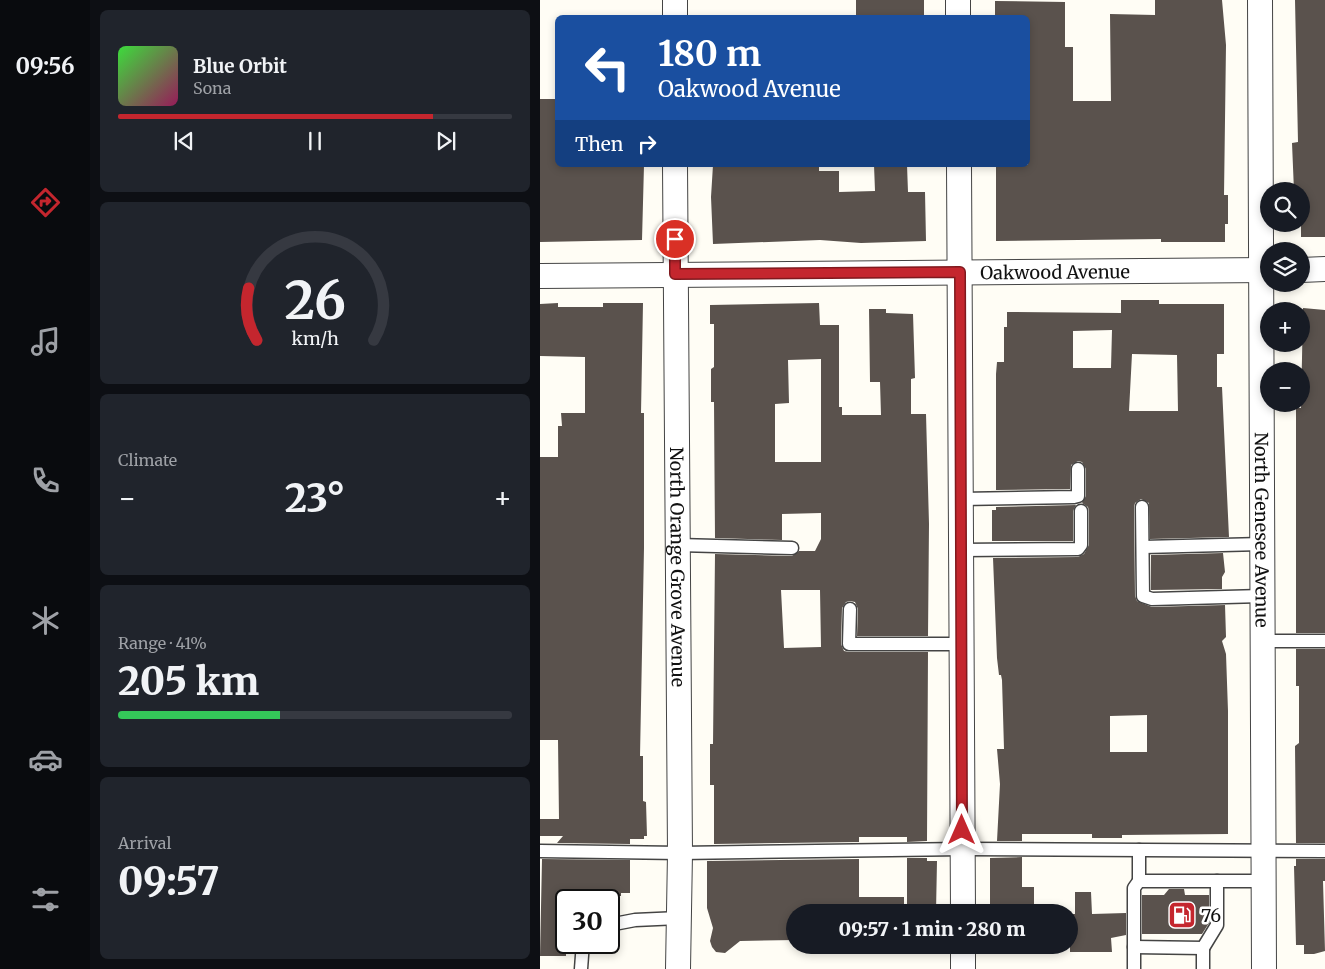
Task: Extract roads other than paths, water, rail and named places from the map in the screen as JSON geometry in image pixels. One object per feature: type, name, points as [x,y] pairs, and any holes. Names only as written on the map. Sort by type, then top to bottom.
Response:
[{"type":"street","points":[[675,0],[675,15]]},
{"type":"street","points":[[958,0],[958,15]]},
{"type":"street","name":"North Genesee Avenue","points":[[1260,0],[1264,242]]},
{"type":"street","name":"North Orange Grove Avenue","points":[[675,167],[680,853],[678,969]]},
{"type":"street","points":[[959,167],[962,904]]},
{"type":"street","name":"Oakwood Avenue","points":[[540,276],[1260,270]]},
{"type":"street","points":[[1310,270],[1325,270]]},
{"type":"street","name":"North Genesee Avenue","points":[[1264,969],[1262,544],[1265,292]]},
{"type":"street","points":[[962,954],[963,969]]},
{"type":"lane","points":[[961,500],[1078,496],[1078,470]]},
{"type":"lane","points":[[1142,507],[1143,596],[1152,599],[1262,596]]},
{"type":"lane","points":[[961,550],[1078,549],[1081,545],[1081,511]]},
{"type":"lane","points":[[1143,547],[1262,544]]},
{"type":"lane","points":[[678,545],[792,548]]},
{"type":"lane","points":[[850,609],[849,644],[962,644]]},
{"type":"lane","points":[[1262,641],[1325,641]]},
{"type":"lane","points":[[540,852],[680,853],[962,849],[1325,851]]},
{"type":"lane","points":[[1134,969],[1134,888],[1139,881],[1139,850]]},
{"type":"lane","points":[[1139,881],[1264,881]]},
{"type":"lane","points":[[1203,969],[1203,948],[1217,925],[1217,881]]},
{"type":"lane","points":[[620,923],[635,920],[679,918]]},
{"type":"lane","points":[[1134,947],[1203,948]]},
{"type":"lane","points":[[581,969],[582,954]]},
{"type":"place","name":"76","points":[[1182,915]]}]
